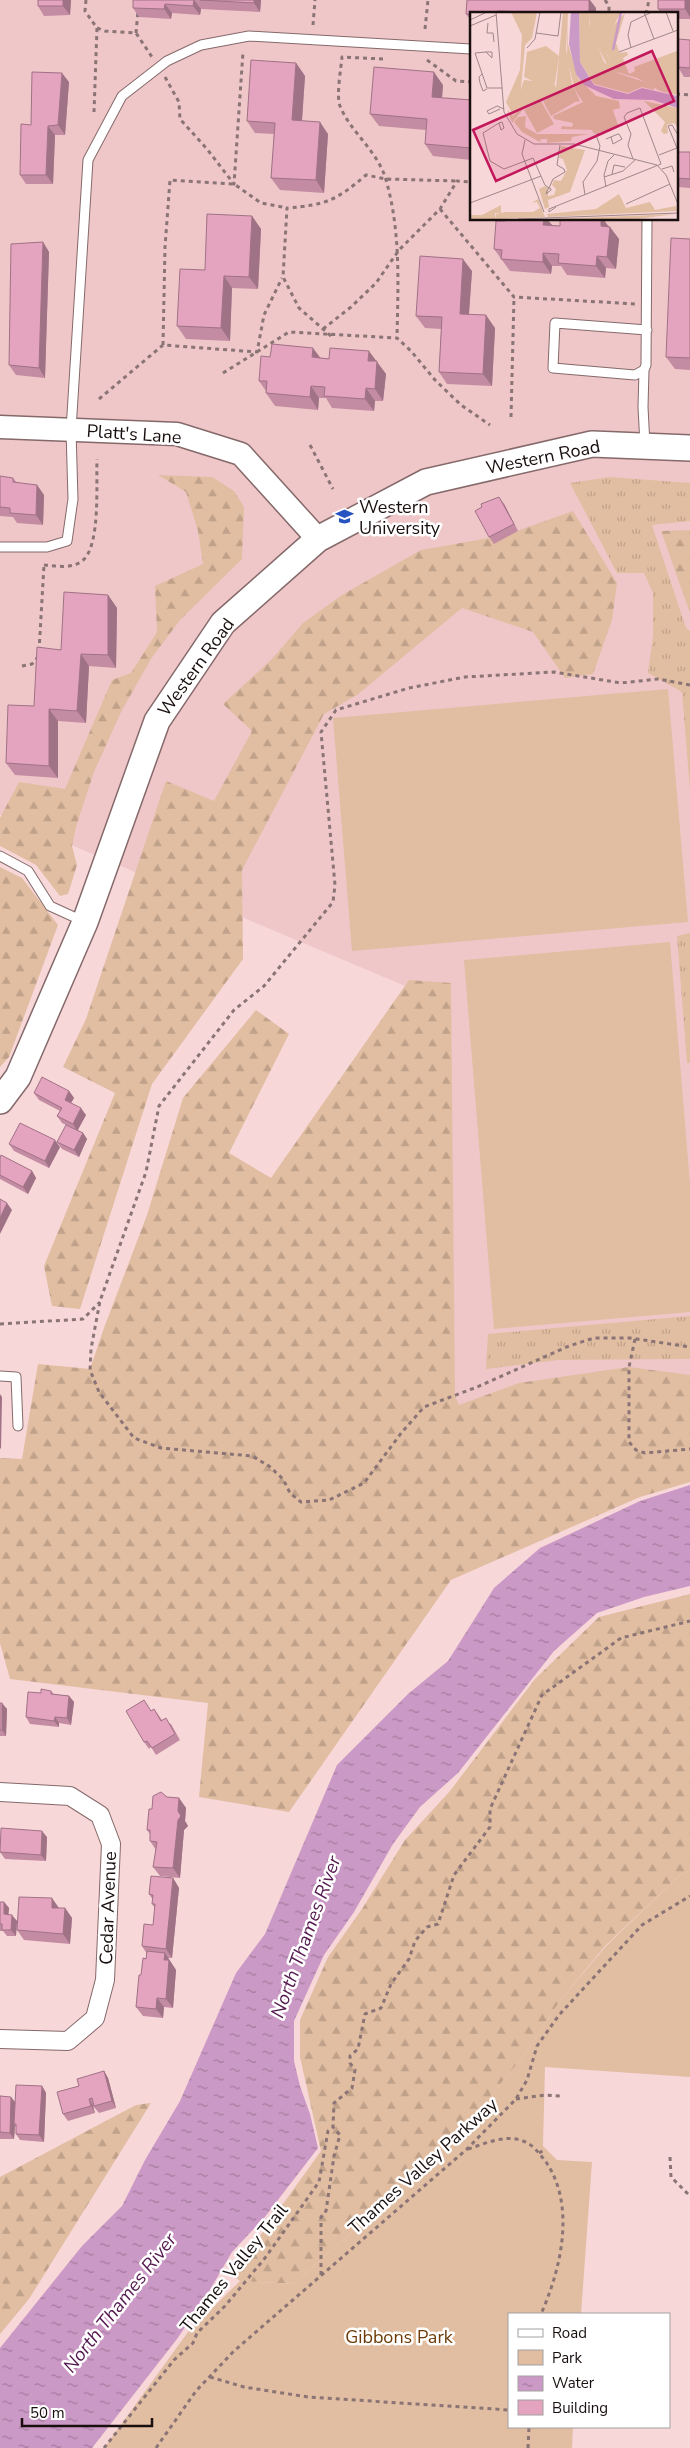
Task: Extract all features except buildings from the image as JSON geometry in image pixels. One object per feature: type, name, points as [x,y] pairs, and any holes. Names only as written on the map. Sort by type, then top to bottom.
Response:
[{"type":"main road","name":"Western Road","points":[[0,1100],[18,1077],[85,922],[157,721],[223,624],[318,539],[426,482],[592,444],[690,448]]},
{"type":"street","name":"Platt's Lane","points":[[0,427],[177,434],[241,454],[318,539]]},
{"type":"street","name":"Cedar Avenue","points":[[0,1792],[70,1796],[100,1815],[111,1844],[105,1980],[95,2018],[68,2040],[0,2039]]},
{"type":"lane","points":[[0,547],[47,547],[67,542],[73,500],[71,430],[88,160],[122,96],[159,67],[201,45],[250,36],[470,49]]},
{"type":"lane","points":[[646,446],[643,407],[647,330],[647,220]]},
{"type":"lane","points":[[644,370],[635,375],[553,368],[555,323],[647,330]]},
{"type":"lane","points":[[0,856],[28,871],[50,906],[85,922]]},
{"type":"lane","points":[[0,1376],[16,1377],[18,1426]]},
{"type":"path","points":[[86,0],[85,11],[97,28],[106,31],[136,33]]},
{"type":"path","points":[[313,25],[315,0]]},
{"type":"path","points":[[425,29],[428,0]]},
{"type":"path","points":[[605,0],[609,6],[609,12]]},
{"type":"path","points":[[138,8],[136,33],[159,67],[179,102],[180,120],[207,149],[234,184],[261,203],[287,208],[317,206],[336,199],[366,175],[386,179],[470,182]]},
{"type":"path","points":[[94,112],[97,28]]},
{"type":"path","points":[[234,184],[243,52]]},
{"type":"path","points":[[390,59],[342,57],[339,105],[358,135],[373,153],[386,179],[399,250],[396,338]]},
{"type":"path","points":[[419,60],[429,60],[456,81],[470,82]]},
{"type":"path","points":[[163,345],[165,247],[170,180],[234,184]]},
{"type":"path","points":[[323,328],[351,307],[376,283],[399,250],[440,209],[458,181]]},
{"type":"path","points":[[257,352],[264,315],[283,277],[287,208]]},
{"type":"path","points":[[440,209],[514,297],[510,418]]},
{"type":"path","points":[[283,277],[299,308],[331,336]]},
{"type":"path","points":[[514,297],[636,304],[636,295]]},
{"type":"path","points":[[223,373],[289,332],[331,336],[396,338],[412,351],[435,380],[461,405],[490,425]]},
{"type":"path","points":[[99,399],[163,345],[257,352]]},
{"type":"path","points":[[310,445],[333,489]]},
{"type":"path","points":[[44,565],[70,566],[82,561],[89,553],[94,537],[97,459]]},
{"type":"path","points":[[22,666],[32,664],[38,657],[41,645],[44,565],[47,547]]},
{"type":"path","points":[[690,684],[658,680],[621,683],[554,672],[465,677],[408,688],[336,710],[321,732],[335,885],[333,902],[264,986],[234,1010],[159,1106],[146,1172],[100,1301],[91,1349],[90,1370],[99,1392],[134,1438],[161,1448],[252,1456],[283,1479],[290,1493],[301,1502],[328,1500],[364,1483],[424,1407],[477,1387],[569,1346],[594,1338],[635,1339],[690,1347]]},
{"type":"path","points":[[0,1324],[83,1319],[100,1301]]},
{"type":"path","points":[[635,1339],[629,1367],[629,1442],[636,1450],[645,1453],[690,1449]]},
{"type":"path","name":"Thames Valley Trail","points":[[104,2448],[174,2360],[193,2343],[197,2333],[225,2306],[276,2242],[319,2182],[328,2131],[333,2127],[334,2103],[352,2088],[355,2070],[350,2063],[350,2056],[358,2049],[365,2014],[381,2008],[391,1984],[409,1959],[415,1941],[427,1927],[438,1924],[454,1875],[490,1827],[490,1809],[542,1695],[621,1638],[690,1621]]},
{"type":"path","name":"Thames Valley Parkway","points":[[156,2448],[196,2391],[234,2351],[467,2150],[516,2100],[527,2080],[537,2046],[559,2015],[642,1925],[690,1896]]},
{"type":"path","points":[[516,2100],[545,2095],[560,2096]]},
{"type":"path","points":[[322,2276],[321,2217],[326,2211],[334,2156],[340,2135],[333,2127]]},
{"type":"path","points":[[467,2150],[498,2139],[520,2140],[539,2153],[551,2170],[561,2196],[563,2221],[556,2275],[542,2313]]},
{"type":"path","points":[[539,2153],[546,2149]]},
{"type":"path","points":[[670,2156],[671,2177],[690,2196]]},
{"type":"path","points":[[210,2377],[244,2387],[308,2397],[508,2410]]},
{"type":"path","points":[[528,2448],[529,2428]]},
{"type":"shaded area","name":"Western University","points":[[0,0],[690,0],[690,1471],[457,1558],[436,999],[0,815]]},
{"type":"green space","points":[[158,475],[212,477],[234,491],[244,507],[242,559],[180,620],[151,659],[121,712],[94,772],[76,827],[72,846],[77,865],[68,894],[60,896],[36,865],[0,846],[0,818],[19,782],[65,789],[112,680],[131,673],[157,632],[155,586],[203,564],[198,531],[186,492]]},
{"type":"green space","points":[[610,477],[690,483],[690,521],[652,525],[686,628],[690,631],[690,790],[682,692],[648,673],[653,636],[653,593],[644,573],[617,573],[570,483]]},
{"type":"green space","points":[[573,511],[617,583],[612,620],[593,674],[565,678],[533,632],[462,608],[357,695],[324,714],[242,870],[243,959],[152,1084],[80,1309],[52,1306],[44,1266],[115,1093],[63,1067],[86,1019],[166,781],[214,801],[252,731],[223,704],[272,659],[303,623],[342,595],[421,550],[506,535]]},
{"type":"green space","points":[[690,530],[690,613],[661,531]]},
{"type":"green space","points":[[668,689],[688,922],[352,951],[333,718]]},
{"type":"green space","points":[[0,867],[22,878],[58,925],[9,1057],[0,1067]]},
{"type":"green space","points":[[690,933],[690,1063],[687,1063],[677,936]]},
{"type":"green space","points":[[670,942],[690,1184],[690,1312],[494,1329],[464,960]]},
{"type":"green space","points":[[409,980],[451,983],[455,1396],[459,1405],[519,1383],[629,1367],[690,1375],[690,1482],[640,1497],[451,1580],[289,1812],[199,1797],[208,1703],[10,1679],[0,1643],[0,1458],[22,1459],[38,1364],[90,1369],[147,1215],[183,1098],[256,1010],[289,1034],[229,1153],[271,1178]]},
{"type":"green space","points":[[690,1316],[690,1359],[558,1360],[486,1369],[488,1334]]},
{"type":"green space","points":[[690,1594],[690,1871],[680,1875],[606,1945],[562,1998],[522,2058],[454,2140],[294,2284],[240,2281],[232,2275],[321,2151],[300,2057],[300,2020],[328,1957],[362,1909],[405,1840],[450,1791],[535,1679],[599,1617]]},
{"type":"green space","name":"Gibbons Park","points":[[690,1871],[690,2077],[545,2067],[543,2146],[557,2160],[592,2162],[581,2313],[508,2313],[508,2428],[573,2428],[572,2448],[104,2448],[188,2332],[240,2281],[294,2284],[454,2140],[522,2058],[562,1998],[607,1945],[680,1875]]},
{"type":"green space","points":[[151,2103],[29,2299],[0,2334],[0,2177],[136,2105]]},
{"type":"water","name":"North Thames River","points":[[690,1485],[690,1586],[644,1597],[597,1613],[554,1651],[458,1773],[420,1807],[393,1844],[354,1912],[324,1955],[294,2021],[294,2061],[318,2148],[264,2218],[232,2252],[207,2295],[177,2339],[92,2448],[0,2448],[0,2348],[82,2246],[122,2206],[145,2160],[180,2101],[236,1973],[265,1934],[337,1765],[408,1694],[448,1661],[494,1588],[540,1548],[640,1501]]},
{"type":"place","name":"Western University","points":[[345,517]]}]
